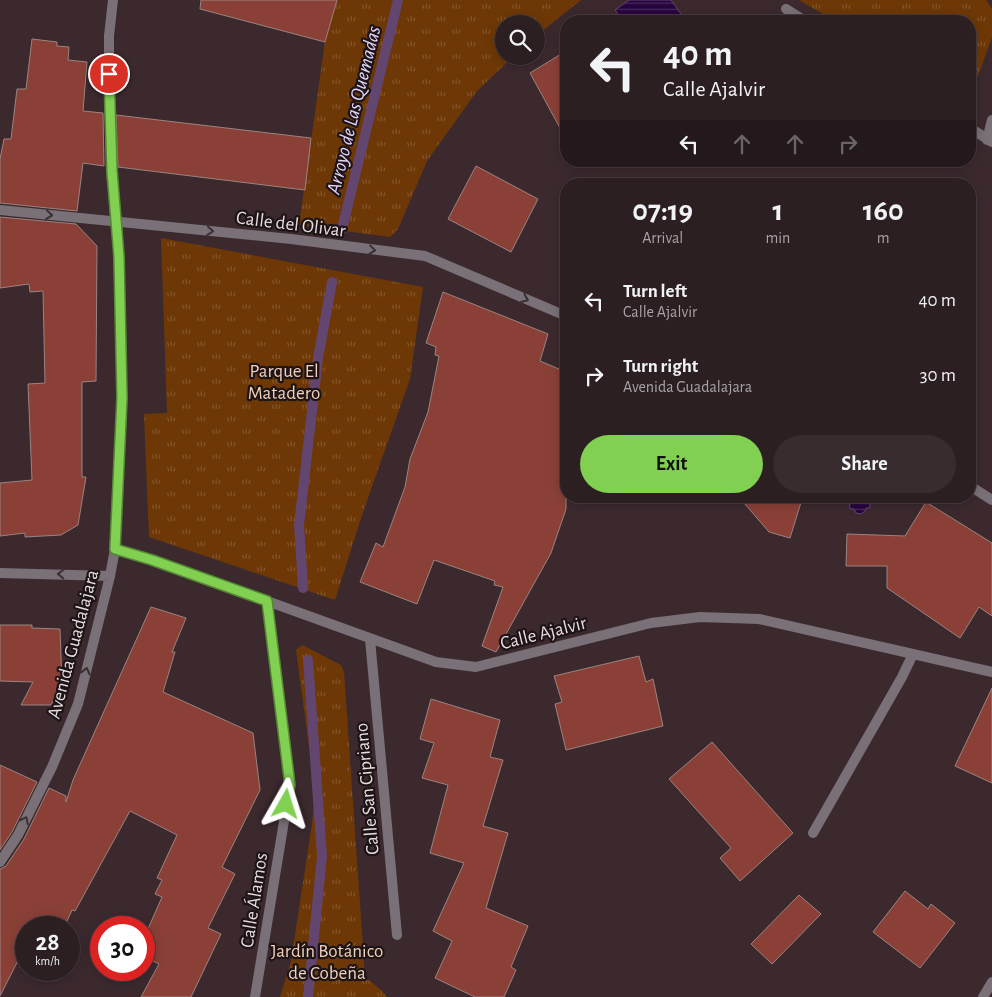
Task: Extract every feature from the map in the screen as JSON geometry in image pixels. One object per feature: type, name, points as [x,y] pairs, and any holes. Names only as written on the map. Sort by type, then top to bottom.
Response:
[{"type":"street","name":"Avenida Guadalajara","points":[[0,862],[18,835],[52,767],[78,704],[115,549],[122,398],[119,257],[115,222],[109,92],[113,0]]},
{"type":"street","points":[[786,9],[796,15]]},
{"type":"street","points":[[976,132],[990,141],[992,120]]},
{"type":"street","name":"Calle del Olivar","points":[[0,210],[291,239],[425,256],[560,313]]},
{"type":"street","points":[[976,490],[992,500]]},
{"type":"street","name":"Calle Ajalvir","points":[[115,549],[152,560],[436,662],[476,668],[651,623],[700,617],[759,619],[992,672]]},
{"type":"street","points":[[0,573],[110,576]]},
{"type":"street","name":"Calle Álamos","points":[[255,997],[290,785],[267,601]]},
{"type":"street","name":"Calle San Cipriano","points":[[370,638],[397,936]]},
{"type":"street","points":[[813,833],[902,677],[913,654]]},
{"type":"street","points":[[982,997],[992,982]]},
{"type":"green space","points":[[337,0],[581,0],[545,29],[545,15],[495,15],[495,65],[504,65],[477,91],[427,161],[398,229],[390,237],[299,225],[325,42]]},
{"type":"green space","points":[[799,0],[986,0],[992,9],[992,37],[976,81],[976,15],[825,15]]},
{"type":"green space","name":"Parque El Matadero","points":[[161,238],[423,287],[410,379],[362,515],[335,600],[149,537],[144,414],[167,413]]},
{"type":"green space","name":"Jardín Botánico de Cobeña","points":[[302,645],[341,665],[344,672],[365,977],[387,997],[280,997],[291,961],[312,824],[315,790],[296,650]]},
{"type":"shaded area","points":[[629,0],[671,0],[682,15],[619,15],[615,10]]},
{"type":"shaded area","points":[[850,503],[870,503],[870,508],[866,508],[861,514],[856,513],[854,509],[850,509]]},
{"type":"building","points":[[201,0],[337,0],[325,42],[200,9]]},
{"type":"building","points":[[32,39],[57,42],[57,46],[69,47],[68,60],[87,62],[83,111],[103,113],[104,166],[83,163],[77,211],[0,203],[0,159],[4,139],[11,139],[17,89],[26,89]]},
{"type":"building","points":[[560,55],[560,128],[530,73]]},
{"type":"building","points":[[116,115],[311,138],[305,190],[118,167]]},
{"type":"building","points":[[476,166],[538,199],[511,252],[448,219]]},
{"type":"building","points":[[0,217],[76,224],[97,246],[96,381],[82,382],[82,477],[86,477],[78,525],[61,535],[25,537],[25,533],[0,536],[0,483],[32,480],[28,384],[45,383],[43,291],[30,292],[29,284],[0,288]]},
{"type":"building","points":[[443,292],[548,334],[540,361],[560,369],[560,503],[566,503],[566,509],[551,553],[496,652],[482,646],[503,587],[494,585],[495,581],[434,560],[417,604],[360,582],[376,543],[383,547],[405,487],[410,459],[428,412],[439,356],[435,355],[436,347],[426,343]]},
{"type":"building","points":[[744,503],[801,503],[790,538],[769,532]]},
{"type":"building","points":[[925,503],[928,503],[992,543],[992,616],[979,607],[960,638],[887,588],[887,566],[846,566],[847,534],[905,536]]},
{"type":"building","points":[[151,607],[186,618],[172,652],[175,652],[163,692],[253,733],[260,790],[222,867],[235,874],[208,928],[221,934],[191,997],[141,997],[150,981],[155,981],[155,971],[159,964],[155,962],[154,916],[162,897],[155,894],[162,880],[157,878],[177,835],[130,811],[75,911],[72,910],[69,916],[15,916],[15,967],[0,996],[0,869],[6,866],[24,839],[49,788],[66,796],[66,802],[73,780]]},
{"type":"building","points":[[0,625],[32,625],[32,628],[60,629],[62,684],[51,705],[21,705],[33,682],[0,681]]},
{"type":"building","points":[[639,656],[646,682],[653,679],[663,726],[566,750],[555,704],[562,702],[554,676]]},
{"type":"building","points":[[992,688],[992,783],[955,766]]},
{"type":"building","points":[[431,699],[500,720],[490,757],[503,760],[483,826],[508,833],[486,908],[528,926],[511,967],[516,970],[504,997],[475,997],[435,978],[452,941],[433,931],[464,863],[430,853],[448,785],[422,778],[434,743],[420,739]]},
{"type":"building","points":[[712,742],[793,833],[740,881],[720,858],[731,848],[669,779]]},
{"type":"building","points":[[0,765],[37,782],[12,832],[0,850]]},
{"type":"building","points":[[905,891],[928,909],[931,904],[955,923],[920,968],[873,932]]},
{"type":"building","points":[[799,895],[821,914],[772,964],[751,944]]},
{"type":"waterway","name":"Arroyo de Las Quemadas","points":[[342,229],[398,0]]},
{"type":"waterway","name":"Arroyo de Las Quemadas","points":[[303,588],[299,525],[318,358],[332,282]]},
{"type":"waterway","name":"Arroyo de Las Quemadas","points":[[308,660],[322,856],[308,997]]},
{"type":"route","points":[[109,74],[112,171],[119,257],[122,398],[115,549],[152,560],[267,601],[290,785],[286,804]]}]
